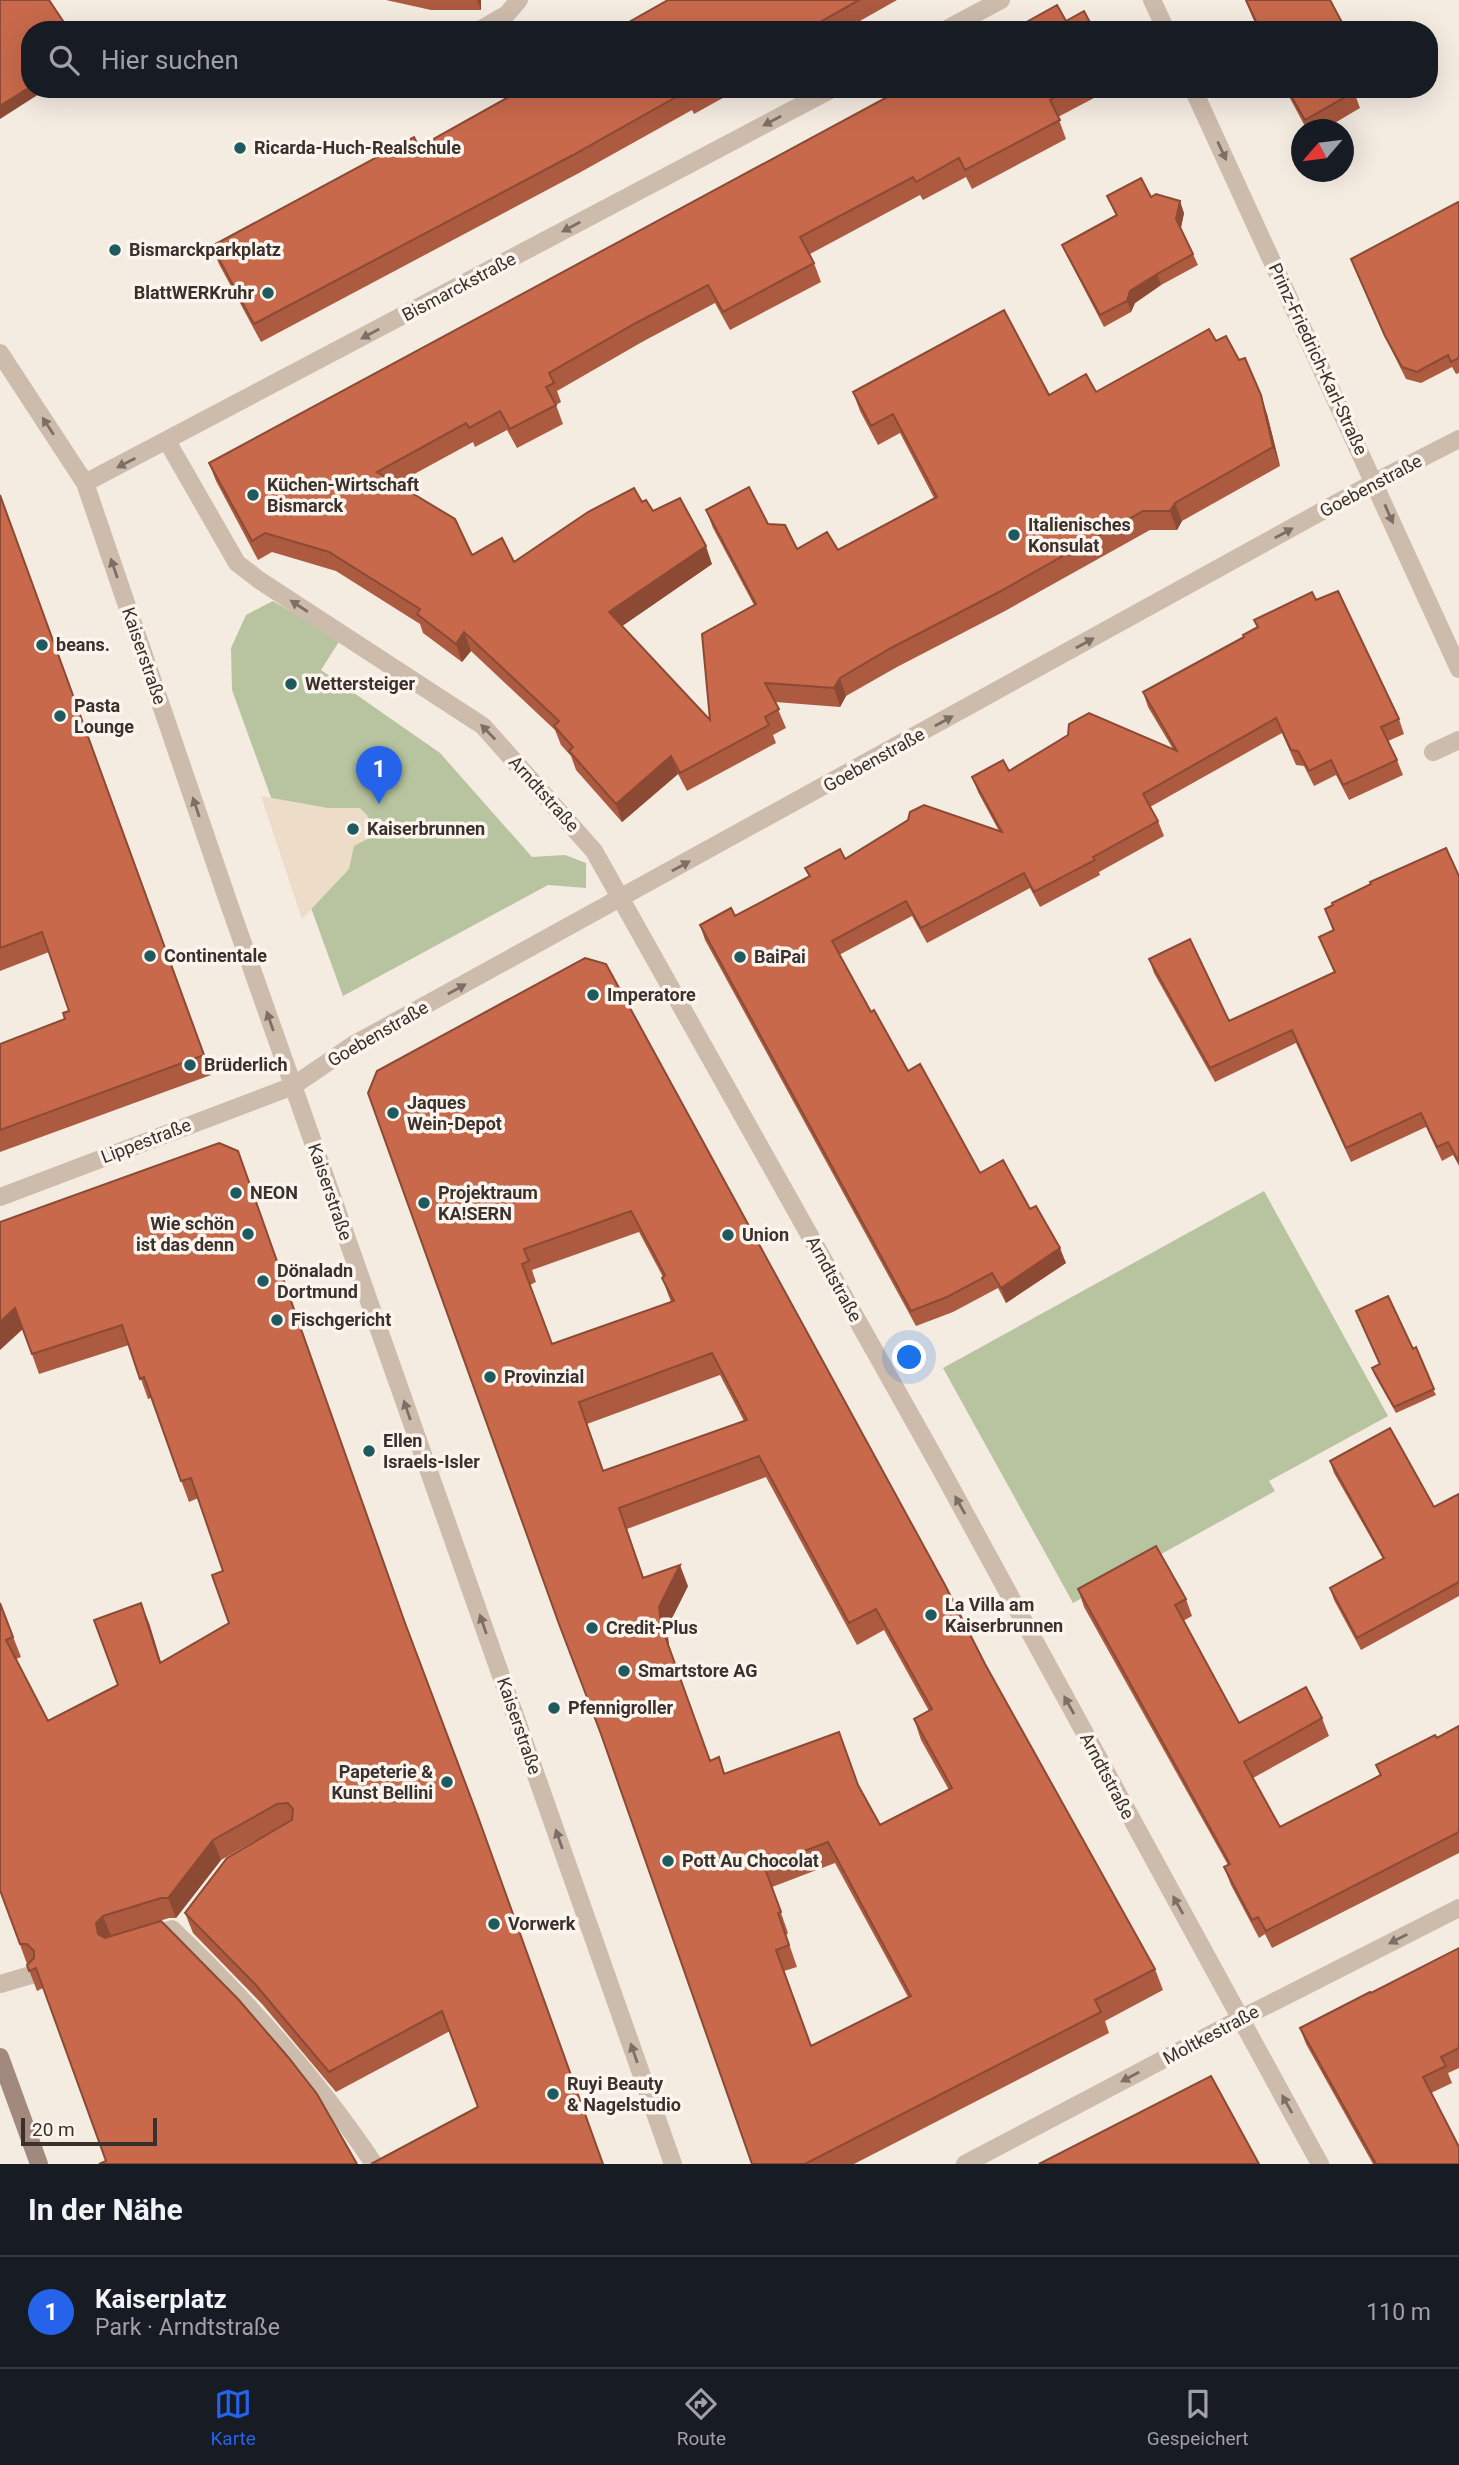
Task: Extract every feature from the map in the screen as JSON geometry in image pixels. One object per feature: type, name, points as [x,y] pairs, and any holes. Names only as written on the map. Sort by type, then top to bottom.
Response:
[{"type":"main road","points":[[0,2057],[39,2164]]},
{"type":"street","points":[[495,21],[507,14],[519,0]]},
{"type":"street","points":[[962,21],[1001,0]]},
{"type":"street","points":[[1152,0],[1162,21]]},
{"type":"street","name":"Bismarckstraße","points":[[85,483],[815,98]]},
{"type":"street","name":"Prinz-Friedrich-Karl-Straße","points":[[1198,98],[1459,668]]},
{"type":"street","name":"Kaiserstraße","points":[[0,353],[85,483],[293,1086],[673,2164]]},
{"type":"street","name":"Goebenstraße","points":[[293,1086],[353,1045],[621,900],[1375,482],[1459,439]]},
{"type":"street","name":"Arndtstraße","points":[[167,441],[237,562],[259,580],[483,726],[594,851],[938,1464],[1320,2164]]},
{"type":"street","points":[[1433,752],[1459,740]]},
{"type":"street","name":"Lippestraße","points":[[0,1196],[293,1086]]},
{"type":"street","name":"Moltkestraße","points":[[965,2164],[1240,2019],[1459,1908]]},
{"type":"street","points":[[126,1943],[172,1929],[182,1929],[308,2074],[374,2164]]},
{"type":"street","points":[[0,1984],[31,1975]]},
{"type":"green space","points":[[273,601],[340,640],[321,670],[440,753],[532,857],[565,855],[586,863],[586,888],[548,885],[343,996],[232,690],[231,648],[246,615]]},
{"type":"green space","points":[[1264,1191],[1388,1416],[1269,1481],[1275,1491],[1073,1603],[943,1368]]},
{"type":"shaded area","points":[[261,796],[328,808],[360,808],[367,815],[375,835],[354,846],[349,869],[302,919]]},
{"type":"building","points":[[0,0],[49,0],[63,21],[21,21],[21,93],[0,106]]},
{"type":"building","points":[[668,0],[859,0],[822,21],[631,21]]},
{"type":"building","points":[[1246,0],[1330,0],[1341,21],[1256,21]]},
{"type":"building","points":[[1057,5],[1066,21],[1028,21]]},
{"type":"building","points":[[1084,11],[1089,21],[1066,21]]},
{"type":"building","points":[[507,98],[674,98],[573,155],[254,324],[212,246],[414,137],[419,147]]},
{"type":"building","points":[[885,98],[1054,98],[1050,100],[1060,120],[965,170],[959,158],[916,182],[913,177],[800,237],[814,263],[723,312],[708,285],[636,323],[549,373],[554,383],[546,387],[556,405],[510,429],[500,411],[469,428],[466,423],[377,472],[455,519],[472,555],[502,538],[514,562],[588,512],[634,488],[642,502],[646,500],[653,511],[680,498],[706,546],[609,612],[710,720],[702,634],[756,604],[706,510],[749,487],[768,524],[785,525],[797,549],[827,532],[838,550],[937,497],[893,414],[871,426],[853,392],[1004,310],[1049,395],[1086,374],[1096,392],[1209,329],[1216,341],[1226,336],[1239,360],[1245,358],[1261,395],[1273,447],[1175,503],[1170,511],[1143,511],[999,592],[891,648],[840,678],[834,688],[765,683],[779,709],[765,717],[769,725],[680,773],[671,756],[616,804],[569,751],[573,747],[554,726],[559,721],[464,632],[456,644],[417,614],[420,609],[329,552],[265,533],[252,541],[209,463]]},
{"type":"building","points":[[1292,98],[1344,98],[1304,119]]},
{"type":"building","points":[[1141,178],[1151,197],[1156,194],[1180,201],[1176,219],[1193,254],[1130,291],[1127,301],[1100,315],[1062,245],[1117,215],[1107,196]]},
{"type":"building","points":[[1458,202],[1459,358],[1451,362],[1448,355],[1417,372],[1402,367],[1385,336],[1351,259]]},
{"type":"building","points":[[0,495],[204,1055],[0,1130],[0,1044],[65,1019],[63,1013],[69,1011],[42,932],[0,948]]},
{"type":"building","points":[[1338,591],[1399,719],[1381,727],[1397,760],[1343,785],[1331,760],[1309,771],[1298,751],[1291,750],[1276,718],[1143,794],[1158,821],[1093,857],[1095,860],[1034,892],[1024,873],[921,928],[906,901],[832,941],[871,1012],[874,1010],[908,1071],[920,1064],[980,1173],[1003,1160],[1030,1209],[1036,1206],[1060,1248],[1001,1288],[992,1273],[947,1297],[911,1311],[700,925],[731,908],[735,916],[810,876],[805,868],[840,849],[845,859],[908,820],[910,812],[924,805],[1002,832],[972,777],[1003,760],[1009,771],[1068,735],[1069,724],[1089,713],[1177,751],[1143,692],[1244,637],[1243,635],[1258,627],[1254,620],[1312,592],[1316,600]]},
{"type":"building","points":[[1446,848],[1459,876],[1459,1162],[1448,1142],[1437,1147],[1421,1113],[1346,1148],[1292,1030],[1210,1068],[1149,959],[1190,939],[1229,1021],[1335,972],[1319,937],[1334,930],[1325,909],[1333,905],[1332,903],[1371,884],[1370,882]]},
{"type":"building","points":[[585,958],[606,964],[945,1585],[985,1664],[1155,1969],[1095,2000],[1101,2012],[805,2164],[752,2164],[601,1734],[368,1093],[377,1071]],"holes":[[[631,1211],[665,1275],[662,1278],[674,1301],[552,1344],[522,1264],[529,1261],[524,1249]],[[712,1353],[747,1420],[603,1471],[579,1402]],[[759,1456],[849,1623],[876,1609],[932,1709],[914,1719],[952,1788],[880,1825],[858,1785],[839,1732],[724,1774],[719,1757],[710,1761],[661,1625],[659,1607],[680,1565],[643,1578],[619,1508]],[[828,1842],[911,1996],[811,2046],[776,1950],[789,1945],[778,1913],[781,1912],[764,1866]]]},
{"type":"building","points":[[219,1143],[238,1151],[405,1623],[603,2164],[371,2164],[478,2107],[442,2011],[329,2072],[255,1984],[185,1913],[227,1858],[292,1820],[293,1809],[288,1803],[277,1804],[213,1840],[168,1898],[103,1916],[96,1923],[98,1934],[105,1938],[161,1921],[238,1999],[288,2057],[317,2094],[357,2164],[99,2164],[106,2161],[36,1968],[29,1971],[27,1965],[34,1958],[34,1951],[27,1944],[20,1944],[0,1890],[0,1603],[13,1637],[6,1640],[48,1721],[118,1685],[94,1620],[141,1603],[160,1663],[229,1623],[212,1575],[223,1571],[191,1478],[181,1481],[144,1377],[140,1379],[122,1325],[32,1354],[15,1308],[0,1322],[0,1222]]},
{"type":"building","points":[[1388,1296],[1413,1349],[1416,1347],[1434,1389],[1394,1407],[1372,1368],[1380,1364],[1356,1311]]},
{"type":"building","points":[[1390,1428],[1434,1507],[1459,1494],[1459,1582],[1357,1638],[1330,1588],[1384,1558],[1330,1461]]},
{"type":"building","points":[[1156,1546],[1186,1599],[1175,1605],[1239,1723],[1306,1687],[1322,1718],[1244,1762],[1280,1827],[1381,1775],[1376,1765],[1459,1726],[1459,1832],[1266,1931],[1258,1917],[1252,1920],[1224,1867],[1230,1864],[1078,1589]]},
{"type":"building","points":[[1459,1948],[1459,2048],[1441,2057],[1446,2066],[1423,2077],[1459,2147],[1459,2164],[1376,2164],[1300,2028]]},
{"type":"building","points":[[1211,2076],[1259,2164],[1039,2164]]},
{"type":"place","name":"Ricarda-Huch-Realschule","points":[[240,148]]},
{"type":"place","name":"Bismarckparkplatz","points":[[115,250]]},
{"type":"place","name":"BlattWERKruhr","points":[[268,293]]},
{"type":"place","name":"Küchen-Wirtschaft Bismarck","points":[[253,495]]},
{"type":"place","name":"Italienisches Konsulat","points":[[1014,535]]},
{"type":"place","name":"beans.","points":[[42,645]]},
{"type":"place","name":"Wettersteiger","points":[[291,684]]},
{"type":"place","name":"Pasta Lounge","points":[[60,716]]},
{"type":"place","name":"Kaiserplatz","points":[[379,804]]},
{"type":"place","name":"Kaiserbrunnen","points":[[353,829]]},
{"type":"place","name":"Continentale","points":[[150,956]]},
{"type":"place","name":"BaiPai","points":[[740,957]]},
{"type":"place","name":"Imperatore","points":[[593,995]]},
{"type":"place","name":"Brüderlich","points":[[190,1065]]},
{"type":"place","name":"Jaques Wein-Depot","points":[[393,1113]]},
{"type":"place","name":"NEON","points":[[236,1193]]},
{"type":"place","name":"Projektraum KA!SERN","points":[[424,1203]]},
{"type":"place","name":"Wie schön ist das denn","points":[[248,1234]]},
{"type":"place","name":"Union","points":[[728,1235]]},
{"type":"place","name":"Dönaladn Dortmund","points":[[263,1281]]},
{"type":"place","name":"Fischgericht","points":[[277,1320]]},
{"type":"place","name":"Provinzial","points":[[490,1377]]},
{"type":"place","name":"Ellen Israels-Isler","points":[[369,1451]]},
{"type":"place","name":"La Villa am Kaiserbrunnen","points":[[931,1615]]},
{"type":"place","name":"Credit-Plus","points":[[592,1628]]},
{"type":"place","name":"Smartstore AG","points":[[624,1671]]},
{"type":"place","name":"Pfennigroller","points":[[554,1708]]},
{"type":"place","name":"Papeterie & Kunst Bellini","points":[[447,1782]]},
{"type":"place","name":"Pott Au Chocolat","points":[[668,1861]]},
{"type":"place","name":"Vorwerk","points":[[494,1924]]},
{"type":"place","name":"Ruyi Beauty & Nagelstudio","points":[[553,2094]]}]
